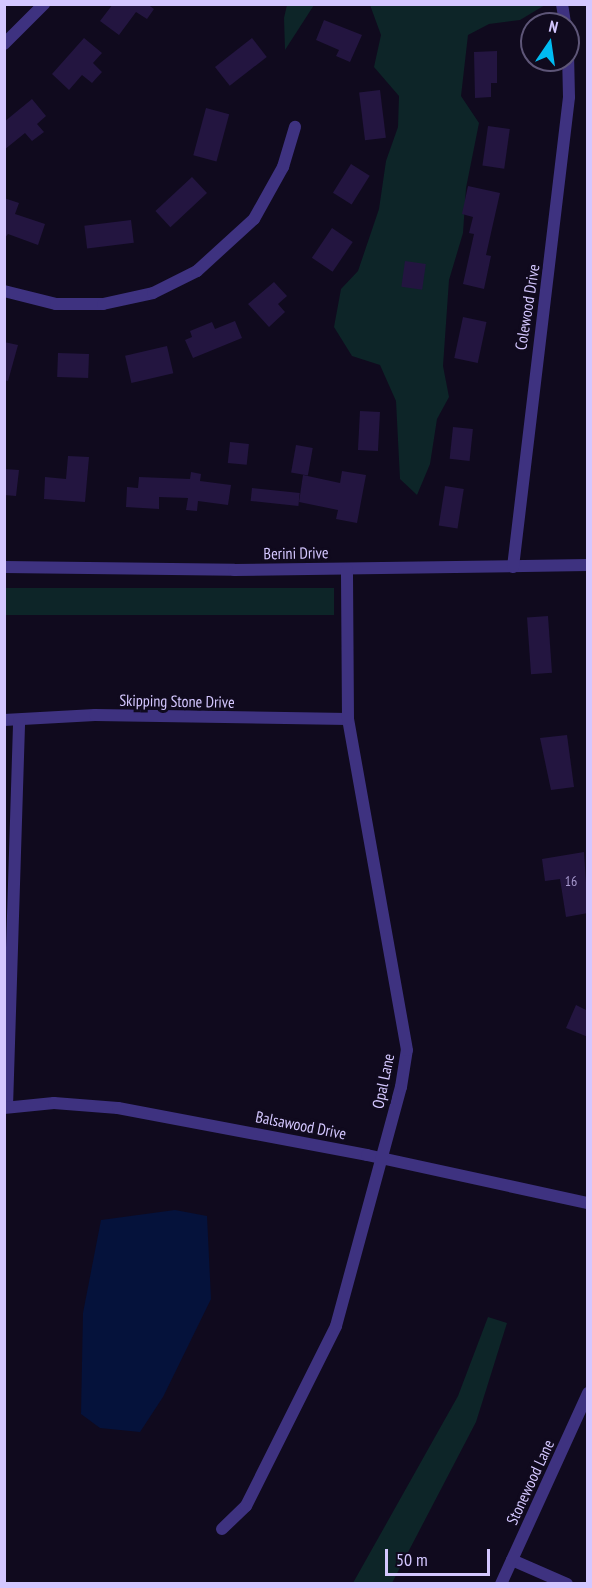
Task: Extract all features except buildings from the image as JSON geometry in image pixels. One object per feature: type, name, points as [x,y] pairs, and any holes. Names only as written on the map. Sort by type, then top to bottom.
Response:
[{"type":"street","points":[[4,44],[44,4]]},
{"type":"street","name":"Colewood Drive","points":[[513,567],[569,97],[568,72]]},
{"type":"street","points":[[4,291],[56,304],[103,304],[153,293],[197,271],[237,239],[264,205],[283,167],[295,127]]},
{"type":"street","name":"Berini Drive","points":[[4,567],[347,569],[588,565]]},
{"type":"street","name":"Opal Lane","points":[[222,1529],[246,1506],[336,1326],[382,1158],[407,1050],[348,719],[347,569]]},
{"type":"street","name":"Skipping Stone Drive","points":[[4,720],[95,715],[348,719]]},
{"type":"street","points":[[6,1108],[18,869],[19,720]]},
{"type":"street","name":"Balsawood Drive","points":[[6,1108],[54,1103],[118,1108],[382,1158],[588,1203]]},
{"type":"street","name":"Stonewood Lane","points":[[501,1584],[588,1393]]},
{"type":"street","points":[[512,1560],[567,1584]]},
{"type":"green space","points":[[287,5],[314,5],[285,50],[284,18]]},
{"type":"green space","points":[[370,5],[545,5],[533,12],[520,12],[520,20],[489,24],[468,35],[461,96],[479,123],[466,188],[463,233],[449,280],[443,366],[449,397],[437,419],[430,464],[417,495],[400,479],[396,401],[380,365],[352,356],[334,327],[341,289],[358,271],[379,209],[386,161],[398,127],[399,96],[374,67],[381,35]]},
{"type":"green space","points":[[5,588],[334,588],[334,615],[5,615]]},
{"type":"green space","points":[[488,1317],[507,1323],[476,1422],[392,1583],[353,1583],[458,1396]]},
{"type":"water","points":[[175,1210],[207,1216],[211,1299],[163,1397],[140,1432],[100,1428],[81,1414],[83,1313],[101,1220]]}]
